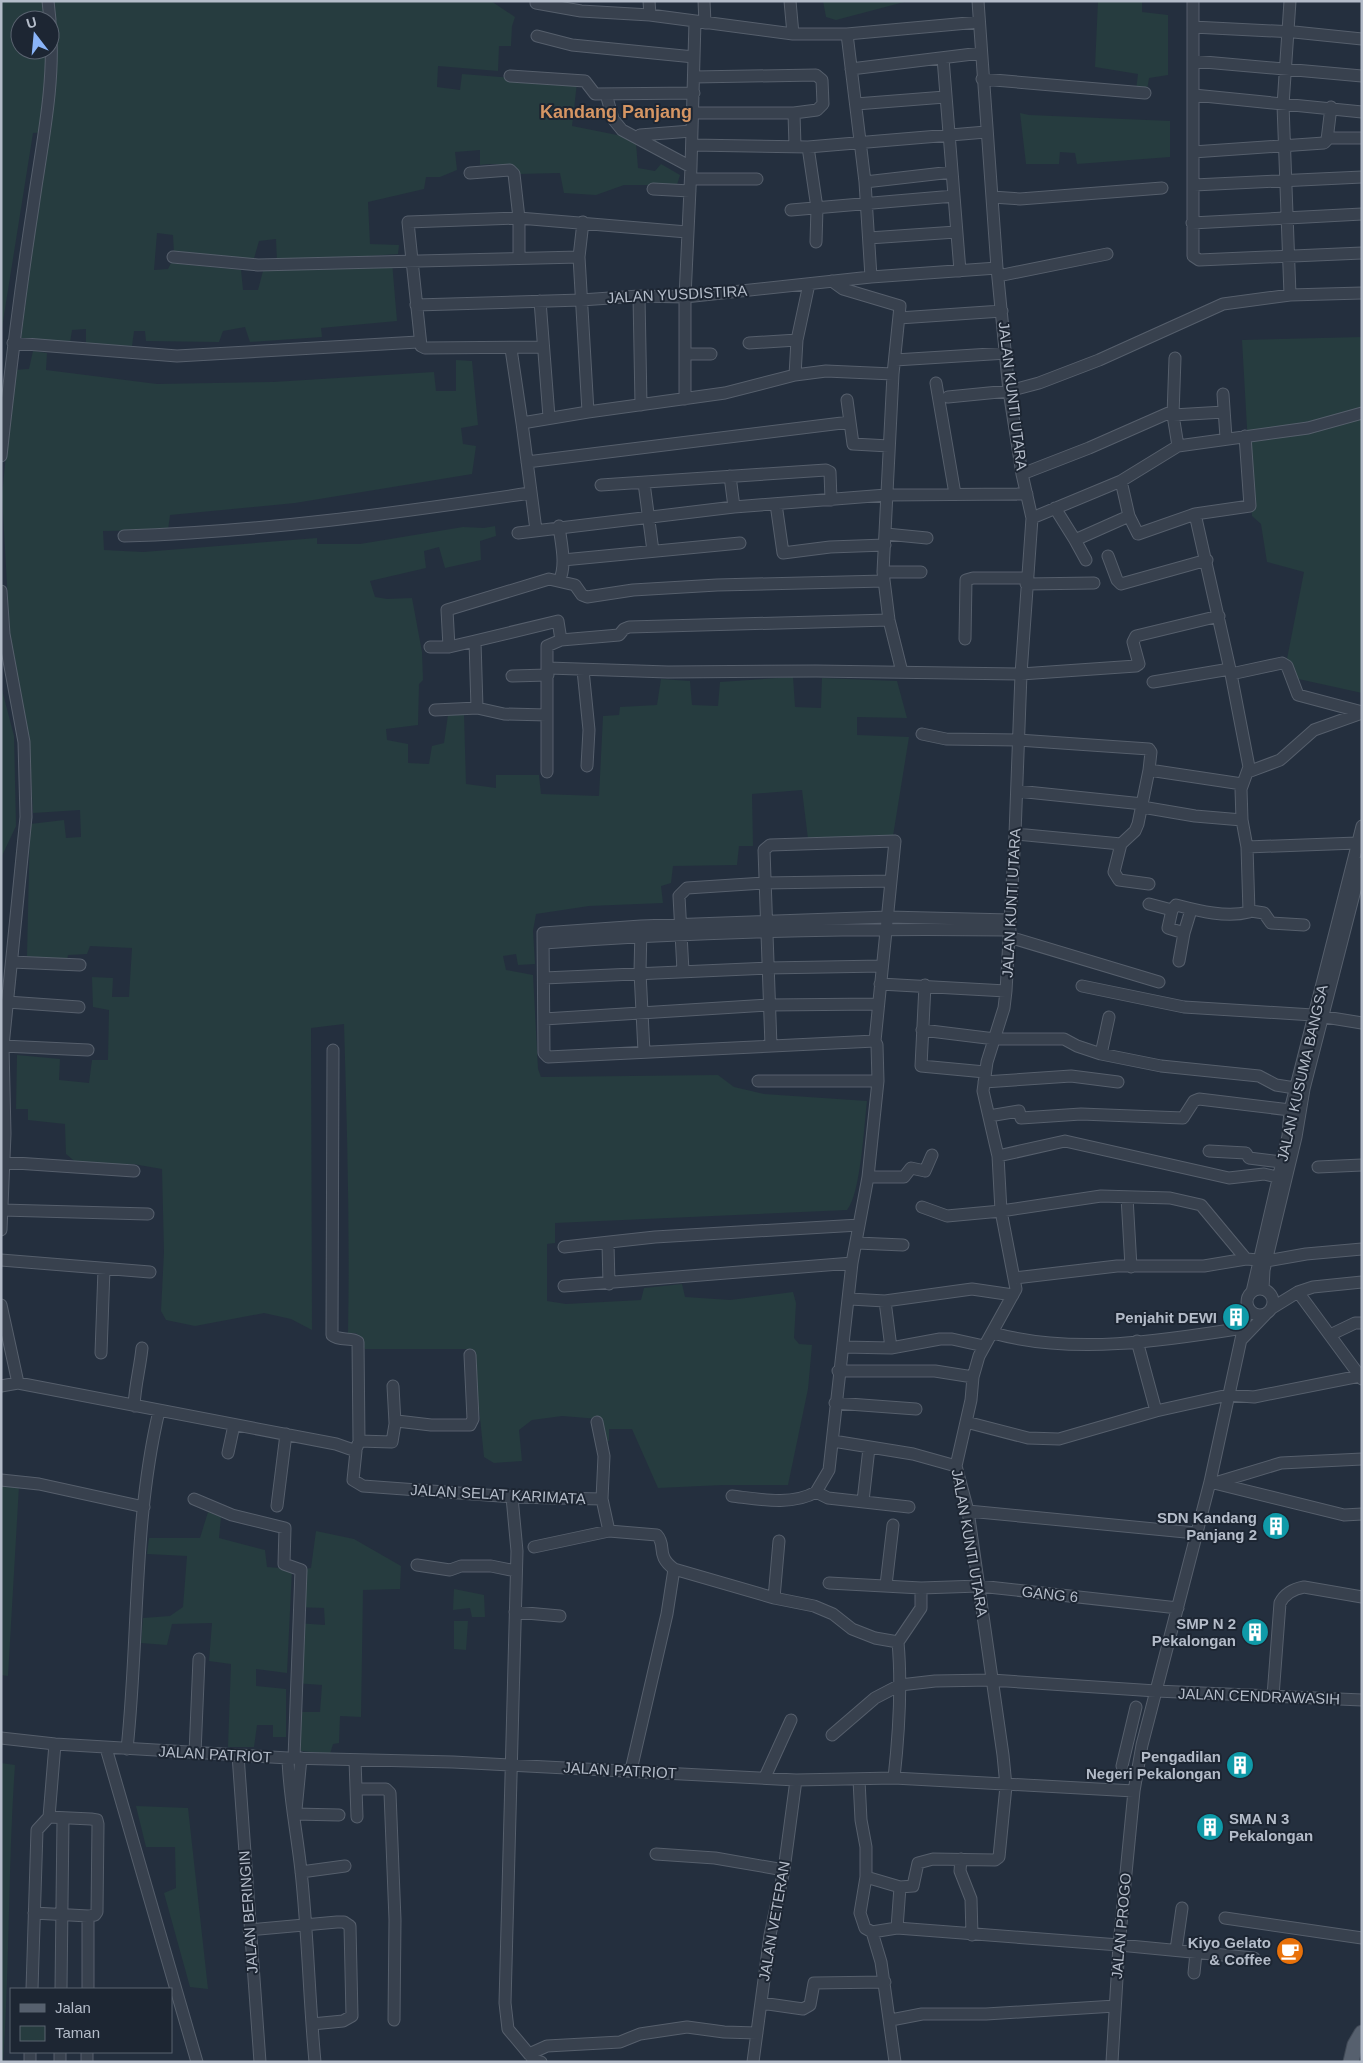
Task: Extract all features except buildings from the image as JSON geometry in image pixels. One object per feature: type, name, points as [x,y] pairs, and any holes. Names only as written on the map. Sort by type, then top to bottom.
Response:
[{"type":"main road","points":[[1350,2062],[1355,2045],[1362,2033]]},
{"type":"street","points":[[648,1],[650,15]]},
{"type":"street","points":[[685,399],[684,296],[692,145],[694,57],[704,1]]},
{"type":"street","points":[[790,1],[792,34]]},
{"type":"street","name":"JALAN KUNTI UTARA","points":[[961,1859],[995,1860],[999,1857],[1006,1786],[968,1511],[956,1466],[966,1422],[973,1377],[984,1346],[1016,1289],[1002,1211],[998,1156],[984,1095],[984,1077],[1006,991],[1017,791],[1020,674],[1032,518],[1022,474],[1010,392],[986,132],[978,1]]},
{"type":"street","points":[[1193,1],[1193,256],[1197,260],[1362,253]]},
{"type":"street","points":[[1290,1],[1291,32],[1286,144],[1293,295]]},
{"type":"street","points":[[1291,32],[1296,1]]},
{"type":"street","points":[[539,3],[581,11],[650,15],[792,34],[847,34],[979,22]]},
{"type":"street","points":[[1193,27],[1291,32],[1362,39]]},
{"type":"street","points":[[847,34],[865,182],[871,277]]},
{"type":"street","points":[[536,36],[572,45],[694,57]]},
{"type":"street","points":[[851,69],[981,53]]},
{"type":"street","points":[[942,58],[960,271]]},
{"type":"street","points":[[1,456],[12,344],[46,114],[50,60]]},
{"type":"street","points":[[1193,61],[1289,68],[1362,76]]},
{"type":"street","points":[[510,76],[585,81],[592,92],[606,94],[694,93]]},
{"type":"street","points":[[692,113],[794,112],[817,110],[822,107],[822,80],[819,76],[694,76]]},
{"type":"street","points":[[982,79],[1145,93]]},
{"type":"street","points":[[606,94],[613,119],[622,130],[691,167]]},
{"type":"street","points":[[1194,95],[1287,105],[1330,107],[1362,112]]},
{"type":"street","points":[[856,104],[945,96]]},
{"type":"street","points":[[1193,152],[1286,144],[1323,143],[1327,138],[1330,107]]},
{"type":"street","points":[[794,112],[795,146]]},
{"type":"street","points":[[640,135],[692,131]]},
{"type":"street","points":[[692,145],[808,147],[860,141],[986,132]]},
{"type":"street","points":[[1327,138],[1362,138]]},
{"type":"street","points":[[808,147],[817,208],[816,242]]},
{"type":"street","points":[[470,173],[500,170],[512,171],[519,218],[520,258]]},
{"type":"street","points":[[865,182],[952,172]]},
{"type":"street","points":[[1194,186],[1362,177]]},
{"type":"street","points":[[690,179],[757,179]]},
{"type":"street","points":[[653,188],[690,191]]},
{"type":"street","points":[[992,197],[1020,198],[1162,188]]},
{"type":"street","points":[[791,210],[867,205],[954,196]]},
{"type":"street","points":[[1192,223],[1362,214]]},
{"type":"street","points":[[418,342],[416,305],[407,228],[410,221],[519,218],[687,232]]},
{"type":"street","points":[[583,222],[579,258],[588,412]]},
{"type":"street","points":[[869,238],[956,232]]},
{"type":"street","name":"JALAN YUSDISTIRA","points":[[416,305],[581,300],[639,296],[684,296],[871,277],[960,271],[998,272],[1107,254]]},
{"type":"street","points":[[173,257],[258,265],[579,258]]},
{"type":"street","points":[[832,281],[842,289],[898,304],[900,308],[893,374],[886,495],[884,577],[889,620],[902,672]]},
{"type":"street","points":[[794,375],[797,340],[809,284]]},
{"type":"street","points":[[948,397],[1010,392],[1039,383],[1099,360],[1216,306],[1246,300],[1293,295],[1362,293]]},
{"type":"street","points":[[639,296],[641,405]]},
{"type":"street","points":[[540,301],[548,417]]},
{"type":"street","points":[[899,318],[1002,311]]},
{"type":"street","points":[[750,343],[797,340]]},
{"type":"street","points":[[12,344],[178,356],[418,342],[425,348],[512,349],[542,347]]},
{"type":"street","points":[[512,349],[536,530]]},
{"type":"street","points":[[895,360],[1007,352]]},
{"type":"street","points":[[685,354],[711,354]]},
{"type":"street","points":[[1175,358],[1173,413],[1178,446]]},
{"type":"street","points":[[522,423],[548,417],[741,390],[794,375],[826,371],[893,374]]},
{"type":"street","points":[[936,383],[955,494]]},
{"type":"street","points":[[1223,394],[1226,438]]},
{"type":"street","points":[[847,400],[854,445],[889,446]]},
{"type":"street","points":[[1022,474],[1173,413],[1224,412]]},
{"type":"street","points":[[1032,518],[1121,481],[1178,446],[1308,428],[1362,413]]},
{"type":"street","points":[[527,462],[850,422]]},
{"type":"street","points":[[1121,481],[1129,516],[1136,533],[1141,534],[1195,514],[1250,506],[1245,436]]},
{"type":"street","points":[[601,485],[828,470],[831,500]]},
{"type":"street","points":[[730,476],[734,507]]},
{"type":"street","points":[[644,483],[653,551]]},
{"type":"street","points":[[124,536],[206,532],[304,522],[530,493]]},
{"type":"street","points":[[518,533],[559,526],[734,507],[886,495],[1027,494]]},
{"type":"street","points":[[776,504],[783,553],[886,540],[927,538]]},
{"type":"street","points":[[1055,508],[1086,560]]},
{"type":"street","points":[[1195,514],[1219,616],[1249,767],[1242,784],[1242,820],[1247,847],[1251,911]]},
{"type":"street","points":[[1074,540],[1129,516]]},
{"type":"street","points":[[559,526],[563,560],[562,574],[559,581]]},
{"type":"street","points":[[563,560],[740,543]]},
{"type":"street","points":[[1108,556],[1117,580],[1121,584],[1207,560]]},
{"type":"street","points":[[449,647],[447,610],[549,579],[576,586],[582,595],[587,597],[633,590],[884,577],[921,572]]},
{"type":"street","points":[[965,639],[966,580],[973,578],[1094,584]]},
{"type":"street","points":[[1,591],[4,634],[24,742],[26,817],[3,1046],[1,1230]]},
{"type":"street","points":[[512,676],[583,670],[726,673],[902,672],[1020,674],[1136,666],[1139,662],[1133,642],[1136,636],[1219,616]]},
{"type":"street","points":[[547,772],[548,672],[546,646],[561,640],[619,635],[624,629],[629,627],[889,620]]},
{"type":"street","points":[[430,647],[449,647],[557,621],[560,623],[561,640]]},
{"type":"street","points":[[475,641],[477,708]]},
{"type":"street","points":[[1153,682],[1282,663],[1286,665],[1298,695],[1362,713]]},
{"type":"street","points":[[583,670],[589,730],[587,766]]},
{"type":"street","points":[[434,710],[477,708],[504,714],[547,714]]},
{"type":"street","points":[[1248,772],[1280,760],[1314,730],[1362,713]]},
{"type":"street","points":[[922,734],[946,739],[1018,740],[1148,749],[1151,752],[1149,770],[1135,831],[1121,844],[1114,872],[1123,881],[1149,884]]},
{"type":"street","points":[[1149,770],[1242,784]]},
{"type":"street","points":[[1017,791],[1142,805],[1195,816],[1242,820]]},
{"type":"street","name":"JALAN KUSUMA BANGSA","points":[[1272,1219],[1277,1177],[1292,1137],[1290,1110],[1318,1016],[1358,866],[1357,843],[1362,826]]},
{"type":"street","points":[[1015,834],[1121,844]]},
{"type":"street","points":[[732,1496],[764,1500],[797,1499],[816,1492],[829,1470],[838,1371],[844,1347],[852,1264],[868,1177],[878,1081],[878,1046],[874,1041],[895,841],[768,846],[763,853],[771,1046]]},
{"type":"street","points":[[1247,847],[1357,843]]},
{"type":"street","points":[[683,971],[679,896],[685,889],[764,883],[891,881]]},
{"type":"street","points":[[1149,904],[1172,910]]},
{"type":"street","points":[[1184,933],[1168,928],[1172,910],[1176,905],[1191,910],[1239,914],[1251,911],[1264,913],[1271,923],[1304,925]]},
{"type":"street","points":[[1179,962],[1184,933],[1191,910]]},
{"type":"street","points":[[874,1041],[548,1057],[544,1053],[544,943],[641,931],[888,922],[1010,929],[1159,982]]},
{"type":"street","points":[[641,931],[640,972],[644,1052]]},
{"type":"street","points":[[12,962],[80,965]]},
{"type":"street","points":[[544,978],[640,972],[882,966]]},
{"type":"street","points":[[880,984],[1006,991]]},
{"type":"street","points":[[925,985],[921,1066],[984,1077],[1071,1076],[1118,1082]]},
{"type":"street","points":[[1082,986],[1184,1008],[1318,1016],[1362,1023]]},
{"type":"street","points":[[7,1002],[79,1007]]},
{"type":"street","points":[[544,1020],[769,1005],[878,1004]]},
{"type":"street","name":"JALAN KUSUMA BANGSA","points":[[1196,1533],[1213,1482],[1228,1395],[1248,1307],[1247,1299],[1258,1290],[1272,1219],[1304,1089],[1318,1016]]},
{"type":"street","points":[[1101,1054],[1109,1017]]},
{"type":"street","points":[[922,1030],[995,1039],[1064,1039],[1077,1046],[1101,1054],[1161,1066],[1259,1076],[1276,1085],[1296,1088]]},
{"type":"street","points":[[3,1046],[88,1050]]},
{"type":"street","points":[[333,1050],[332,1335],[338,1339],[355,1340],[358,1342],[358,1446]]},
{"type":"street","points":[[758,1080],[878,1081]]},
{"type":"street","points":[[989,1116],[1019,1111],[1021,1118],[1081,1114],[1183,1118],[1194,1101],[1199,1099],[1290,1110]]},
{"type":"street","points":[[998,1156],[1065,1141],[1230,1178],[1264,1174],[1277,1177]]},
{"type":"street","points":[[1209,1151],[1246,1153],[1249,1158],[1282,1162]]},
{"type":"street","points":[[868,1177],[904,1177],[911,1168],[925,1171],[932,1155]]},
{"type":"street","points":[[3,1161],[134,1171]]},
{"type":"street","points":[[1318,1167],[1362,1165]]},
{"type":"street","points":[[922,1207],[947,1216],[1002,1211],[1101,1196],[1170,1198],[1201,1205],[1246,1259]]},
{"type":"street","points":[[1127,1197],[1131,1267]]},
{"type":"street","points":[[2,1203],[148,1214]]},
{"type":"street","points":[[564,1247],[608,1244],[655,1237],[859,1225]]},
{"type":"street","points":[[857,1243],[903,1245]]},
{"type":"street","points":[[608,1244],[609,1284]]},
{"type":"street","points":[[1015,1278],[1117,1266],[1204,1266],[1246,1259],[1263,1264],[1306,1254],[1362,1249]]},
{"type":"street","points":[[1,1260],[150,1272]]},
{"type":"street","points":[[564,1286],[852,1264]]},
{"type":"street","points":[[101,1353],[104,1268]]},
{"type":"street","points":[[1248,1307],[1254,1314],[1313,1287],[1362,1282]]},
{"type":"street","points":[[850,1299],[885,1301],[972,1289],[1014,1295]]},
{"type":"street","points":[[1258,1290],[1270,1306]]},
{"type":"street","points":[[966,1422],[1028,1438],[1059,1439],[1156,1411],[1228,1395],[1254,1397],[1361,1378],[1330,1335],[1296,1294]]},
{"type":"street","points":[[885,1301],[891,1348]]},
{"type":"street","points":[[1,1305],[18,1383]]},
{"type":"street","points":[[993,1333],[1047,1344],[1137,1341],[1242,1334],[1270,1306]]},
{"type":"street","points":[[1330,1335],[1362,1323]]},
{"type":"street","points":[[844,1347],[891,1348],[940,1339],[952,1339],[984,1346]]},
{"type":"street","points":[[1137,1341],[1156,1411]]},
{"type":"street","points":[[134,1406],[135,1382],[140,1370],[142,1348]]},
{"type":"street","points":[[395,1423],[403,1421],[431,1426],[470,1425],[473,1419],[470,1355]]},
{"type":"street","points":[[838,1371],[935,1371],[973,1377]]},
{"type":"street","points":[[1,1386],[18,1383],[322,1442],[358,1446],[391,1443],[394,1440],[394,1386]]},
{"type":"street","points":[[835,1403],[916,1409]]},
{"type":"street","points":[[127,1749],[133,1692],[144,1507],[159,1411]]},
{"type":"street","points":[[597,1422],[604,1456],[602,1499]]},
{"type":"street","points":[[228,1454],[234,1425]]},
{"type":"street","points":[[277,1506],[286,1434]]},
{"type":"street","points":[[833,1441],[913,1454],[956,1466]]},
{"type":"street","name":"JALAN SELAT KARIMATA","points":[[358,1446],[353,1480],[363,1486],[512,1497],[602,1499],[609,1531]]},
{"type":"street","points":[[863,1501],[870,1448]]},
{"type":"street","points":[[1213,1482],[1281,1463],[1362,1459]]},
{"type":"street","points":[[1,1480],[38,1484],[144,1507]]},
{"type":"street","points":[[1213,1482],[1344,1515],[1362,1514]]},
{"type":"street","points":[[816,1492],[828,1498],[909,1507]]},
{"type":"street","points":[[512,1497],[517,1551],[505,2008],[508,2029],[528,2054],[534,2060],[540,2062]]},
{"type":"street","points":[[194,1499],[232,1514],[282,1527],[286,1530],[284,1564],[300,1568],[302,1573],[291,1804],[295,1814],[306,1924],[315,2062]]},
{"type":"street","points":[[968,1511],[1196,1533]]},
{"type":"street","points":[[886,1585],[893,1525]]},
{"type":"street","points":[[534,1547],[609,1531],[657,1535],[661,1540],[663,1559],[674,1569],[774,1598],[814,1606],[832,1614],[852,1629],[875,1638],[898,1642]]},
{"type":"street","name":"JALAN PROGO","points":[[1112,2062],[1119,1945],[1134,1791],[1142,1745],[1196,1533]]},
{"type":"street","points":[[774,1598],[779,1541]]},
{"type":"street","points":[[417,1565],[450,1570],[461,1566],[491,1566],[516,1571]]},
{"type":"street","points":[[631,1770],[667,1614],[674,1569]]},
{"type":"street","name":"GANG 6","points":[[829,1583],[921,1588],[979,1586],[1178,1608]]},
{"type":"street","points":[[1273,1696],[1280,1604],[1284,1596],[1295,1589],[1304,1587],[1362,1597]]},
{"type":"street","points":[[894,1778],[899,1741],[900,1685],[898,1642],[921,1608],[921,1588]]},
{"type":"street","points":[[515,1612],[560,1616]]},
{"type":"street","points":[[194,1753],[199,1659]]},
{"type":"street","name":"JALAN CENDRAWASIH","points":[[900,1685],[936,1681],[991,1680],[1156,1692],[1362,1700]]},
{"type":"street","points":[[832,1735],[875,1698],[900,1685]]},
{"type":"street","points":[[1122,1766],[1136,1707]]},
{"type":"street","points":[[765,1777],[791,1720]]},
{"type":"street","name":"JALAN PATRIOT","points":[[1,1738],[106,1748],[194,1753],[238,1759],[294,1758],[355,1762],[512,1765],[796,1780],[894,1778],[1006,1786],[1134,1791]]},
{"type":"street","points":[[1128,1741],[1142,1745]]},
{"type":"street","points":[[32,1988],[37,1830],[49,1817],[55,1744]]},
{"type":"street","points":[[106,1748],[197,2062]]},
{"type":"street","name":"JALAN BERINGIN","points":[[238,1759],[260,2062]]},
{"type":"street","points":[[355,1762],[357,1817]]},
{"type":"street","name":"JALAN VETERAN","points":[[753,2062],[770,1935],[784,1870],[796,1780]]},
{"type":"street","points":[[859,1780],[861,1820],[866,1848],[866,1877],[860,1913],[865,1928],[872,1932],[897,1928],[1119,1945],[1254,1958]]},
{"type":"street","points":[[356,1789],[386,1789],[390,1793],[395,1920],[394,2020]]},
{"type":"street","points":[[295,1814],[339,1815]]},
{"type":"street","points":[[34,1913],[88,1916],[95,1915],[97,1912],[97,1820],[49,1817]]},
{"type":"street","points":[[62,1988],[63,1819]]},
{"type":"street","points":[[656,1854],[715,1858],[784,1870]]},
{"type":"street","points":[[866,1877],[900,1887],[914,1886],[917,1865],[921,1861],[961,1859],[960,1870],[971,1899],[972,1935]]},
{"type":"street","points":[[301,1872],[346,1866]]},
{"type":"street","points":[[897,1928],[900,1887]]},
{"type":"street","points":[[1176,1950],[1182,1908]]},
{"type":"street","points":[[88,1916],[88,1988]]},
{"type":"street","points":[[1225,1918],[1362,1938]]},
{"type":"street","points":[[249,1930],[344,1922],[350,1929],[352,2016],[343,2021],[312,2024]]},
{"type":"street","points":[[872,1932],[885,1982],[895,2062]]},
{"type":"street","points":[[1194,1973],[1196,1952]]},
{"type":"street","points":[[760,2003],[804,2009],[810,2005],[814,1983],[885,1982]]},
{"type":"street","points":[[891,2020],[922,2014],[986,2014],[1115,2006]]},
{"type":"street","points":[[528,2054],[547,2046],[620,2042],[634,2036],[687,2027],[724,2032],[756,2032]]},
{"type":"green space","points":[[1,1],[491,1],[515,17],[512,26],[511,46],[499,46],[498,71],[438,66],[437,87],[460,90],[462,74],[577,83],[572,126],[622,136],[636,143],[638,168],[655,171],[661,164],[680,175],[677,185],[624,185],[596,195],[564,193],[560,173],[518,174],[506,166],[480,165],[480,150],[455,152],[457,170],[440,177],[426,177],[424,189],[368,202],[370,244],[399,245],[398,254],[277,262],[276,239],[259,241],[253,262],[174,253],[173,235],[157,233],[154,270],[168,269],[171,263],[241,270],[243,290],[258,290],[263,271],[392,262],[397,321],[321,328],[322,337],[250,342],[245,327],[223,331],[219,342],[146,341],[145,331],[134,331],[132,346],[86,345],[86,329],[72,330],[70,343],[21,339],[47,132],[33,133],[1,334]]},
{"type":"green space","points":[[823,1],[908,1],[836,20],[826,17]]},
{"type":"green space","points":[[1098,1],[1142,1],[1142,12],[1168,15],[1168,75],[1149,78],[1147,90],[1136,90],[1138,74],[1095,67]]},
{"type":"green space","points":[[1020,113],[1029,115],[1170,121],[1170,157],[1077,164],[1075,153],[1060,152],[1059,164],[1026,164]]},
{"type":"green space","points":[[1362,337],[1362,693],[1294,678],[1286,664],[1304,572],[1267,562],[1261,524],[1252,516],[1242,340]]},
{"type":"green space","points":[[33,351],[47,353],[46,370],[157,384],[273,382],[434,372],[436,391],[456,391],[456,360],[472,361],[478,425],[461,428],[463,444],[476,446],[472,474],[295,503],[170,515],[168,530],[103,531],[104,550],[143,552],[317,538],[317,544],[360,544],[463,527],[484,528],[495,526],[496,536],[480,541],[481,560],[445,568],[439,547],[424,551],[426,568],[370,581],[375,597],[387,599],[412,598],[422,652],[423,680],[419,684],[418,725],[386,729],[387,740],[408,744],[408,763],[429,764],[432,746],[444,743],[448,715],[464,714],[466,784],[496,788],[496,775],[539,775],[541,794],[599,796],[603,716],[619,715],[620,707],[657,705],[661,679],[690,681],[692,705],[718,706],[720,682],[793,677],[795,707],[821,708],[822,678],[897,681],[907,718],[857,717],[857,735],[909,737],[893,836],[808,839],[802,790],[752,794],[753,846],[739,846],[737,865],[673,866],[671,883],[661,886],[663,903],[589,906],[536,914],[533,931],[535,964],[518,965],[516,954],[503,956],[506,970],[533,975],[538,1069],[541,1077],[718,1075],[734,1087],[764,1094],[867,1101],[859,1174],[852,1201],[847,1210],[555,1223],[555,1243],[547,1244],[547,1301],[566,1304],[641,1300],[644,1288],[682,1284],[685,1297],[730,1300],[793,1292],[796,1303],[794,1338],[799,1344],[812,1345],[808,1389],[788,1485],[658,1488],[632,1429],[609,1429],[609,1441],[604,1442],[599,1419],[562,1416],[532,1420],[519,1430],[522,1461],[494,1463],[484,1457],[473,1349],[365,1349],[356,1333],[348,1333],[349,1294],[344,1024],[311,1028],[312,1330],[291,1319],[264,1313],[195,1326],[166,1320],[161,1311],[164,1252],[162,1169],[133,1164],[78,1164],[66,1154],[65,1124],[28,1120],[28,1109],[16,1109],[17,1055],[60,1059],[59,1080],[89,1083],[92,1060],[108,1060],[109,1010],[93,1007],[92,977],[113,978],[112,997],[129,997],[132,948],[90,946],[87,954],[68,955],[67,960],[27,956],[30,824],[64,820],[66,838],[81,837],[80,810],[33,813],[29,738],[11,655],[2,496],[14,370],[29,369]]},
{"type":"green space","points":[[1,686],[14,736],[16,826],[1,858]]},
{"type":"green space","points":[[1,1484],[19,1486],[8,1676],[1,1675]]},
{"type":"green space","points":[[208,1512],[221,1517],[219,1538],[265,1550],[267,1567],[292,1569],[287,1673],[256,1669],[256,1686],[286,1689],[286,1737],[273,1737],[273,1725],[257,1725],[254,1747],[228,1747],[231,1664],[209,1661],[212,1623],[172,1624],[167,1645],[141,1643],[143,1618],[170,1616],[183,1607],[187,1556],[147,1554],[149,1538],[200,1538]]},
{"type":"green space","points":[[316,1531],[354,1539],[401,1566],[400,1589],[363,1590],[361,1717],[340,1716],[339,1743],[333,1744],[330,1754],[301,1751],[300,1712],[320,1712],[322,1685],[294,1683],[296,1623],[325,1625],[324,1608],[295,1607],[298,1570],[311,1568]]},
{"type":"green space","points":[[454,1589],[484,1595],[485,1617],[472,1617],[470,1608],[453,1610]]},
{"type":"green space","points":[[454,1621],[468,1621],[466,1650],[454,1649]]},
{"type":"green space","points":[[1,1763],[15,1765],[3,2062],[1,2062]]},
{"type":"green space","points":[[136,1806],[188,1808],[208,1989],[190,1987],[164,1893],[176,1888],[175,1847],[146,1847]]},
{"type":"place","name":"Penjahit DEWI","points":[[1236,1317]]},
{"type":"place","name":"SDN Kandang Panjang 2","points":[[1276,1526]]},
{"type":"place","name":"SMP N 2 Pekalongan","points":[[1255,1632]]},
{"type":"place","name":"Pengadilan Negeri Pekalongan","points":[[1240,1765]]},
{"type":"place","name":"SMA N 3 Pekalongan","points":[[1210,1827]]},
{"type":"place","name":"Kiyo Gelato & Coffee","points":[[1290,1951]]},
{"type":"district","name":"Kandang Panjang","points":[[616,112]]}]
